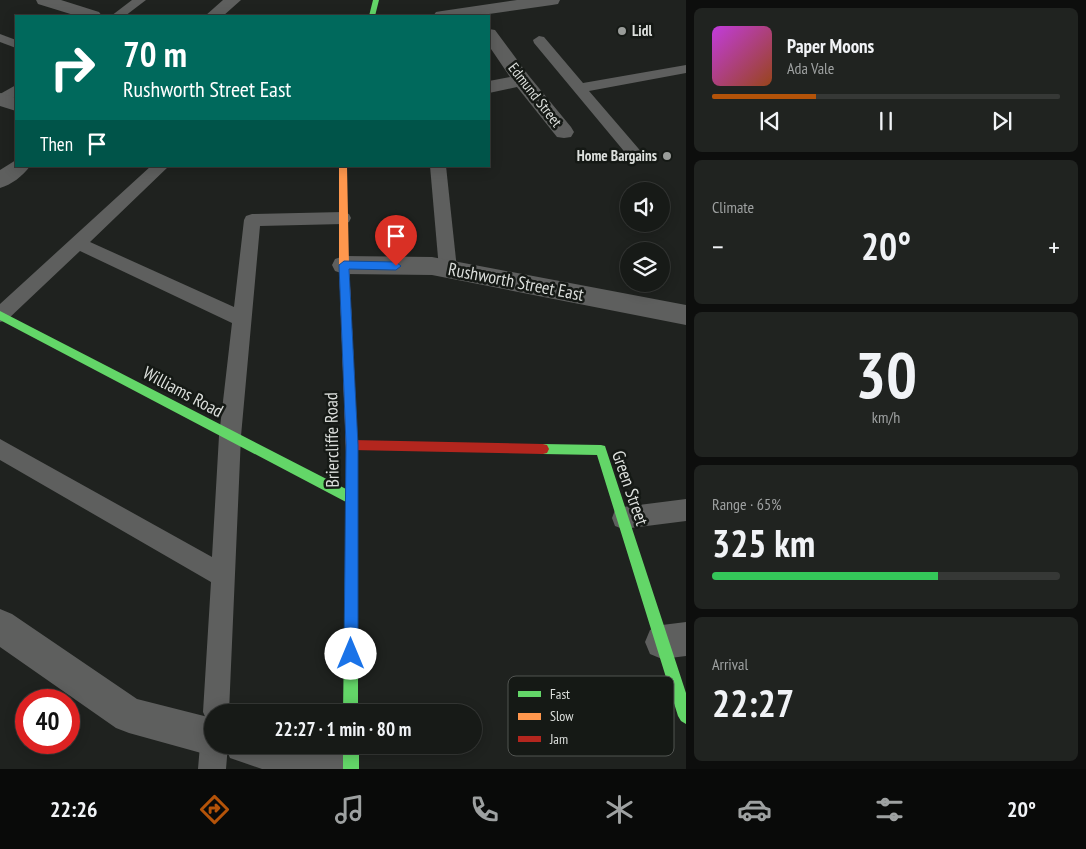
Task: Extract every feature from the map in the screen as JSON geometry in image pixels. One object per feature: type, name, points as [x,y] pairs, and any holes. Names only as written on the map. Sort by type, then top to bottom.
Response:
[{"type":"street","points":[[214,15],[233,0]]},
{"type":"street","points":[[372,15],[376,0]]},
{"type":"street","points":[[458,15],[474,14],[552,0]]},
{"type":"street","points":[[48,1],[89,15]]},
{"type":"street","name":"Edmund Street","points":[[492,41],[564,132]]},
{"type":"street","points":[[490,87],[522,80]]},
{"type":"street","points":[[0,181],[18,167]]},
{"type":"street","name":"Briercliffe Road","points":[[343,167],[344,265],[352,445],[351,704]]},
{"type":"street","name":"Rushworth Street East","points":[[344,265],[432,266],[686,315]]},
{"type":"street","name":"Williams Road","points":[[0,315],[351,498]]},
{"type":"street","name":"Green Street","points":[[352,445],[601,450],[623,518],[674,640],[686,716]]},
{"type":"street","points":[[0,626],[130,715],[204,735]]},
{"type":"street","points":[[278,754],[335,769]]},
{"type":"street","points":[[351,754],[351,769]]},
{"type":"lane","points":[[118,15],[140,0]]},
{"type":"lane","points":[[0,38],[15,44]]},
{"type":"lane","points":[[539,40],[633,152]]},
{"type":"lane","points":[[580,88],[686,70]]},
{"type":"lane","points":[[0,315],[160,167]]},
{"type":"lane","points":[[438,167],[448,269]]},
{"type":"lane","points":[[216,704],[230,436],[252,220],[344,218]]},
{"type":"lane","points":[[78,243],[242,319]]},
{"type":"lane","points":[[0,449],[223,576]]},
{"type":"lane","points":[[623,518],[686,510]]},
{"type":"lane","points":[[212,769],[213,754]]},
{"type":"traffic: fast","points":[[372,15],[376,0]]},
{"type":"traffic: fast","points":[[0,315],[351,498]]},
{"type":"traffic: fast","points":[[543,449],[601,450],[673,676]]},
{"type":"traffic: fast","points":[[351,704],[352,452]]},
{"type":"traffic: fast","points":[[674,678],[686,716]]},
{"type":"traffic: fast","points":[[351,754],[351,769]]},
{"type":"traffic: slow","points":[[343,167],[344,265],[352,452]]},
{"type":"traffic: jam","points":[[352,445],[543,449]]},
{"type":"place","name":"Lidl","points":[[622,31]]},
{"type":"place","name":"Home Bargains","points":[[667,156]]},
{"type":"route","points":[[351,654],[352,445],[344,265],[396,266]]}]
